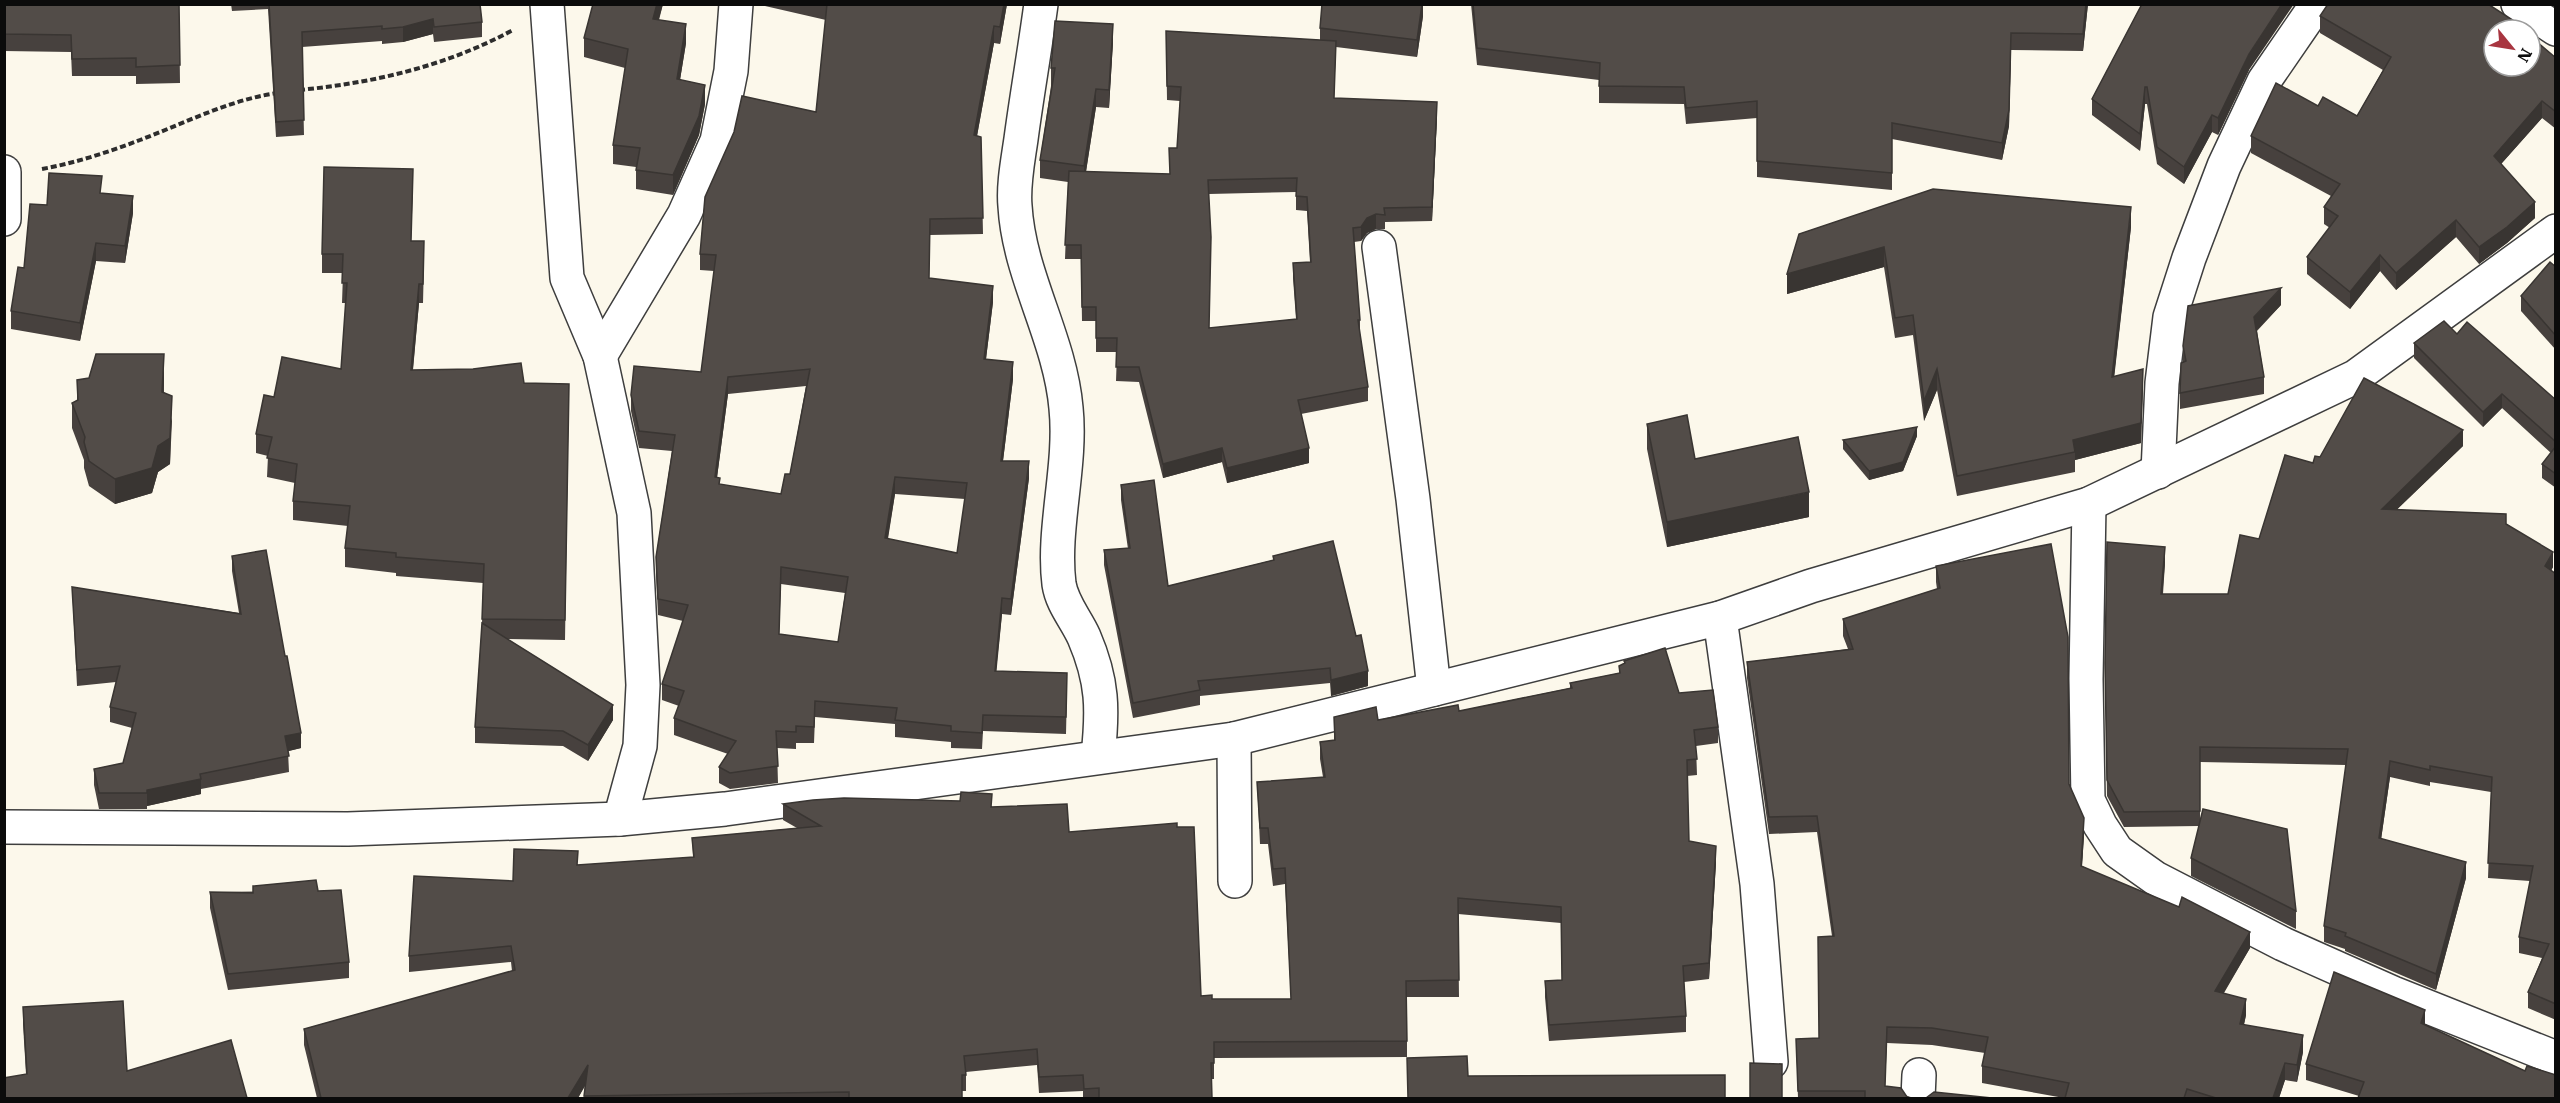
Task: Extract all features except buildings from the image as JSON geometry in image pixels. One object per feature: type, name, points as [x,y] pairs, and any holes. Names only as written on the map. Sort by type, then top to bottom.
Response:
[{"type":"street","points":[[600,356],[684,215],[717,141],[731,70],[736,4]]},
{"type":"street","points":[[1041,4],[1018,156],[1015,206],[1021,242],[1057,356],[1066,408],[1066,475],[1060,535],[1060,586],[1065,603],[1084,637],[1099,681],[1103,713],[1098,756]]},
{"type":"street","points":[[2158,472],[2162,383],[2170,317],[2189,258],[2224,166],[2264,81],[2317,4]]},
{"type":"street","points":[[2518,4],[2556,29]]},
{"type":"street","points":[[548,8],[567,278],[600,356],[633,513],[644,685],[640,746],[620,819]]},
{"type":"street","points":[[4,219],[5,174]]},
{"type":"street","points":[[4,827],[348,829],[620,819],[725,809],[1234,739],[1720,618],[1811,586],[2089,504],[2355,377],[2556,231]]},
{"type":"street","points":[[1379,247],[1413,499],[1434,688]]},
{"type":"street","points":[[2089,504],[2086,679],[2088,800],[2100,825],[2118,851],[2155,878],[2283,944],[2393,993],[2556,1058]]},
{"type":"street","points":[[1720,618],[1757,884],[1772,1062]]},
{"type":"street","points":[[1234,739],[1235,881]]},
{"type":"path","points":[[291,91],[382,79],[453,58],[480,47],[548,8]]},
{"type":"path","points":[[5,174],[90,157],[220,108],[281,93]]}]
